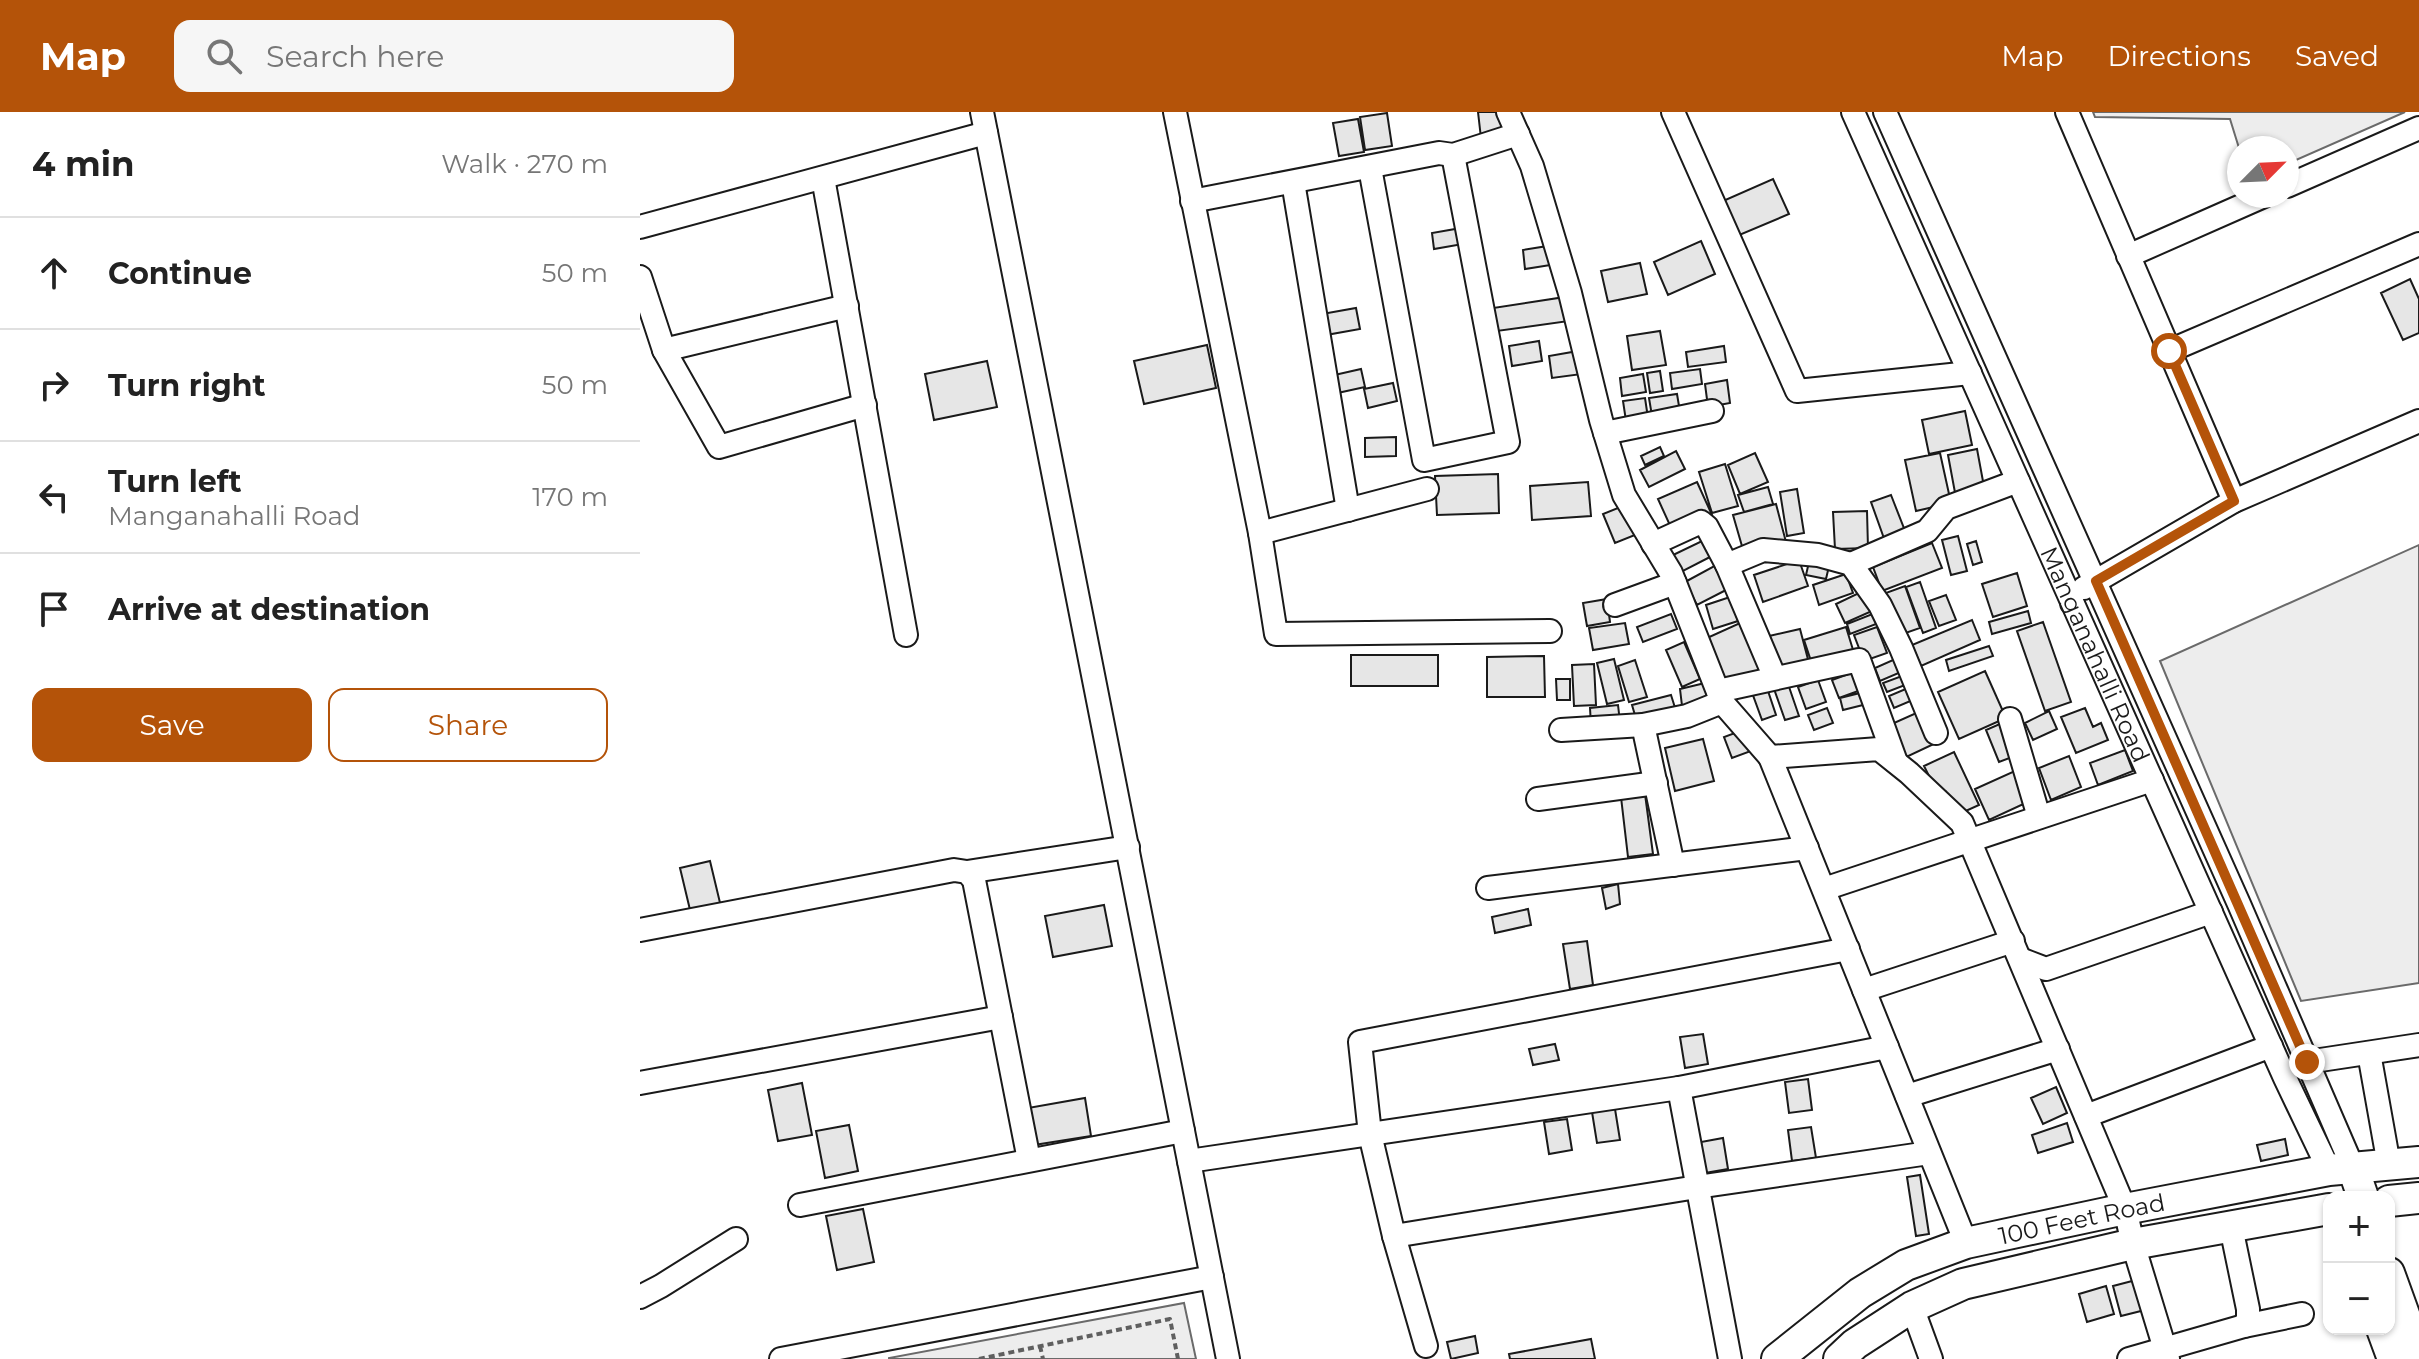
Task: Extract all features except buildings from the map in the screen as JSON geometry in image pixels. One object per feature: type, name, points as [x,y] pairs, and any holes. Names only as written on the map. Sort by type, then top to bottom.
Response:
[{"type":"main road","name":"100 Feet Road","points":[[1777,1359],[1860,1293],[1906,1265],[1966,1243],[2125,1209],[2339,1178],[2404,1164]]},
{"type":"main road","name":"Manganahalli Road","points":[[2339,1178],[2355,1191]]},
{"type":"main road","points":[[2395,1200],[2419,1198]]},
{"type":"main road","name":"100 Feet Road","points":[[1839,1359],[1855,1344],[1912,1307],[1963,1284],[2133,1244],[2323,1210]]},
{"type":"main road","points":[[2395,1290],[2419,1356]]},
{"type":"main road","points":[[2384,1335],[2393,1359]]},
{"type":"street","points":[[1175,112],[1260,533],[1276,634],[1550,631]]},
{"type":"street","points":[[1508,112],[1532,166],[1624,495],[1675,583],[1720,696],[1770,757],[1966,1243]]},
{"type":"street","points":[[1673,112],[1797,391],[1970,373]]},
{"type":"street","name":"Manganahalli Road","points":[[1853,112],[2271,1046],[2339,1178]]},
{"type":"street","name":"Manganahalli Road","points":[[1885,112],[2096,581],[2307,1062],[2339,1178]]},
{"type":"street","points":[[2067,112],[2234,501]]},
{"type":"street","points":[[640,227],[823,178],[984,122],[1228,1359]]},
{"type":"street","points":[[2299,181],[2419,128]]},
{"type":"street","points":[[1192,201],[1439,153],[1453,155],[1518,134]]},
{"type":"street","points":[[1370,168],[1424,460],[1508,442],[1453,155]]},
{"type":"street","points":[[823,178],[906,635]]},
{"type":"street","points":[[1293,182],[1348,510]]},
{"type":"street","points":[[2128,256],[2237,208]]},
{"type":"street","points":[[2169,351],[2419,244]]},
{"type":"street","points":[[640,277],[664,350],[719,447],[865,405]]},
{"type":"street","points":[[664,350],[847,306]]},
{"type":"street","points":[[1605,433],[1712,411]]},
{"type":"street","points":[[2069,595],[2234,501],[2419,421]]},
{"type":"street","points":[[1727,565],[1763,550],[1818,555],[1851,564],[1927,531],[1946,508],[2018,481]]},
{"type":"street","points":[[1260,533],[1427,489]]},
{"type":"street","points":[[1653,544],[1701,522],[1707,527],[1727,565],[1775,678]]},
{"type":"street","points":[[1851,564],[1880,605],[1936,733]]},
{"type":"street","points":[[1615,605],[1675,583]]},
{"type":"street","points":[[1561,730],[1643,725],[1687,716],[1720,696],[1775,678],[1859,660],[1896,763]]},
{"type":"street","points":[[2010,719],[2039,817]]},
{"type":"street","points":[[1643,725],[1673,865]]},
{"type":"street","points":[[1770,757],[1879,749],[1962,823],[2125,1209],[2167,1354]]},
{"type":"street","points":[[1824,889],[2152,780]]},
{"type":"street","points":[[1538,799],[1656,783]]},
{"type":"street","points":[[640,930],[954,870],[967,872],[1128,847]]},
{"type":"street","points":[[1488,888],[1807,848]]},
{"type":"street","points":[[967,872],[974,880],[1029,1160]]},
{"type":"street","points":[[1864,990],[2017,950],[2046,969],[2211,912]]},
{"type":"street","points":[[1426,1346],[1394,1236],[1370,1134],[1360,1042],[1848,949]]},
{"type":"street","points":[[640,1083],[1001,1017]]},
{"type":"street","points":[[2307,1062],[2419,1045]]},
{"type":"street","points":[[2086,1116],[2271,1046]]},
{"type":"street","points":[[1189,1161],[1679,1088],[1887,1047]]},
{"type":"street","points":[[1907,1096],[2058,1049]]},
{"type":"street","points":[[2369,1053],[2404,1164]]},
{"type":"street","points":[[1679,1088],[1730,1359]]},
{"type":"street","points":[[800,1205],[1183,1131]]},
{"type":"street","points":[[1394,1236],[1929,1153]]},
{"type":"street","points":[[2231,1227],[2248,1309],[2244,1326]]},
{"type":"street","points":[[640,1297],[736,1239]]},
{"type":"street","points":[[781,1359],[867,1352],[1212,1277]]},
{"type":"street","points":[[1912,1307],[1931,1359]]},
{"type":"street","points":[[2129,1359],[2167,1354],[2244,1326],[2302,1314]]},
{"type":"path","points":[[979,1359],[1170,1319],[1178,1359]]},
{"type":"path","points":[[1040,1346],[1043,1359]]},
{"type":"shaded area","points":[[2093,112],[2405,112],[2299,159],[2299,136],[2235,136],[2230,119],[2095,117]]},
{"type":"shaded area","points":[[2419,545],[2419,983],[2301,1001],[2160,661]]},
{"type":"shaded area","points":[[1184,1303],[1196,1359],[889,1359],[889,1358]]},
{"type":"route","points":[[2169,351],[2234,501],[2096,581],[2307,1062]]}]
